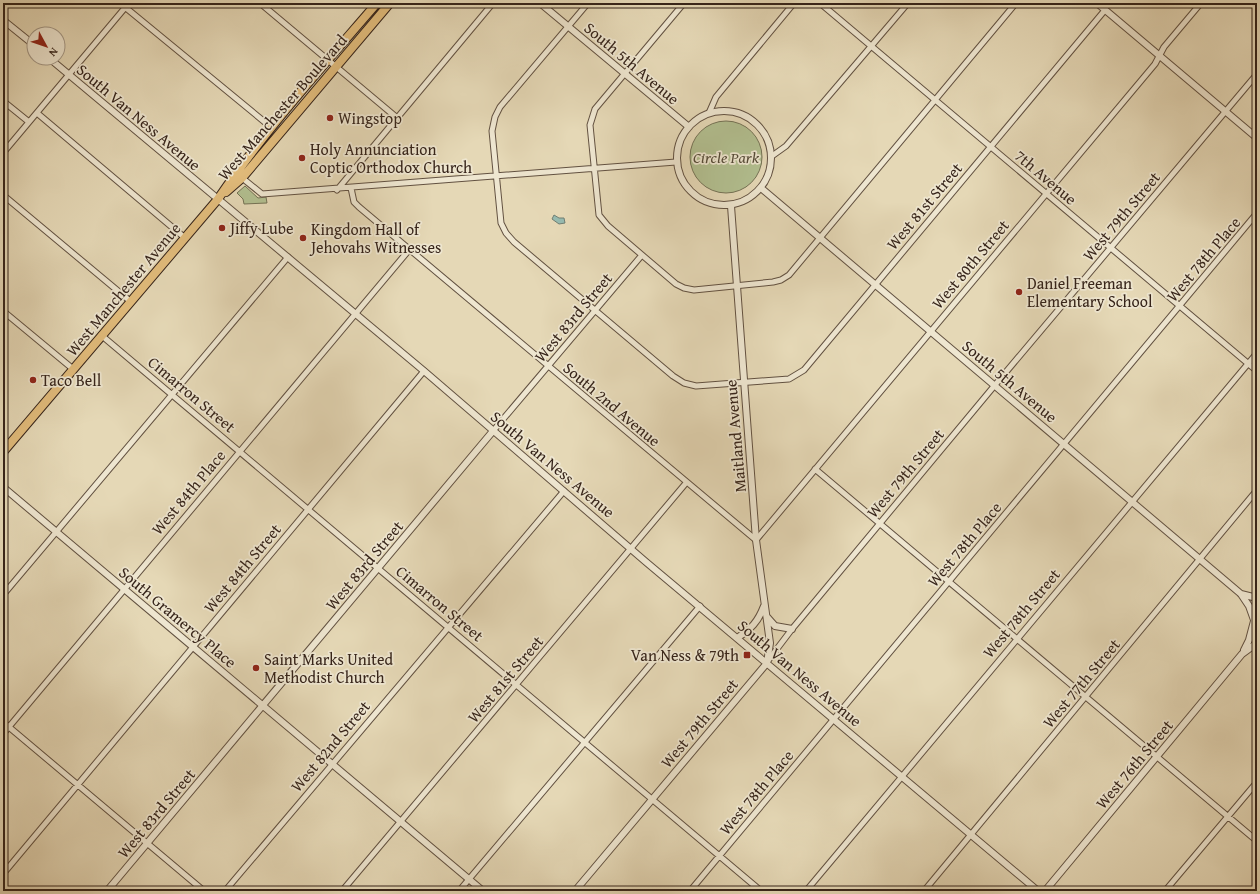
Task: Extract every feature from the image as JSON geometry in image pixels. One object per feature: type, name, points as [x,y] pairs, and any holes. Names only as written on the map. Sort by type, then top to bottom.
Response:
[{"type":"main road","name":"West Manchester Boulevard","points":[[239,175],[272,128],[377,3]]},
{"type":"main road","name":"West Manchester Boulevard","points":[[218,199],[390,3]]},
{"type":"main road","name":"West Manchester Avenue","points":[[3,452],[218,199]]},
{"type":"street","points":[[120,3],[272,128]]},
{"type":"street","points":[[3,153],[129,3]]},
{"type":"street","points":[[260,3],[396,117]]},
{"type":"street","points":[[336,190],[396,117],[494,3]]},
{"type":"street","name":"South 5th Avenue","points":[[540,3],[689,127]]},
{"type":"street","points":[[495,177],[492,131],[495,117],[500,107],[588,3]]},
{"type":"street","points":[[684,3],[624,74],[592,116],[590,126],[593,168],[599,215],[608,226],[676,284],[684,288],[694,290],[781,280],[789,275],[1016,3]]},
{"type":"street","points":[[709,113],[716,97],[794,3]]},
{"type":"street","name":"7th Avenue","points":[[820,3],[1257,371]]},
{"type":"street","points":[[772,156],[786,146],[908,3]]},
{"type":"street","points":[[1097,3],[1257,138]]},
{"type":"street","name":"West 80th Street","points":[[756,540],[1155,64],[1160,55],[1201,3]]},
{"type":"street","name":"West 81st Street","points":[[495,177],[501,223],[506,233],[595,311],[678,380],[696,386],[789,378],[799,374],[809,365],[1105,10]]},
{"type":"street","points":[[3,20],[26,39]]},
{"type":"street","name":"South Van Ness Avenue","points":[[59,66],[424,371],[737,638],[1038,891]]},
{"type":"street","name":"West 79th Street","points":[[575,891],[767,662],[792,629],[995,385],[1257,74]]},
{"type":"street","points":[[3,101],[29,122]]},
{"type":"street","points":[[730,111],[751,119],[766,135],[772,156],[771,168],[761,188],[747,200],[731,206],[711,204],[694,195],[682,180],[676,162],[677,150],[681,138],[697,119],[709,113],[730,111]]},
{"type":"street","points":[[37,113],[184,238]]},
{"type":"street","points":[[239,175],[262,194],[336,190],[676,162]]},
{"type":"street","name":"South 2nd Avenue","points":[[351,188],[354,202],[359,207],[686,483],[756,540]]},
{"type":"street","name":"South 5th Avenue","points":[[761,188],[1241,594],[1249,606],[1257,627]]},
{"type":"street","points":[[3,195],[130,301]]},
{"type":"street","name":"Maitland Avenue","points":[[731,206],[743,383],[756,540],[770,643],[767,662]]},
{"type":"street","name":"West 78th Place","points":[[690,891],[1257,214]]},
{"type":"street","name":"West 84th Place","points":[[3,734],[409,250]]},
{"type":"street","name":"West 83rd Street","points":[[107,891],[642,255]]},
{"type":"street","points":[[3,595],[288,257]]},
{"type":"street","points":[[3,311],[73,369]]},
{"type":"street","name":"Cimarron Street","points":[[101,335],[761,891]]},
{"type":"street","name":"West 78th Street","points":[[806,891],[1257,352]]},
{"type":"street","name":"West 84th Street","points":[[3,874],[424,371]]},
{"type":"street","points":[[815,469],[1257,841]]},
{"type":"street","name":"West 81st Street","points":[[342,891],[518,685],[686,483]]},
{"type":"street","name":"South Gramercy Place","points":[[3,487],[483,891]]},
{"type":"street","name":"West 77th Street","points":[[924,891],[1257,490]]},
{"type":"street","name":"West 82nd Street","points":[[225,891],[564,491]]},
{"type":"street","name":"South 5th Avenue","points":[[1241,594],[1257,598]]},
{"type":"street","points":[[737,638],[757,622],[764,605]]},
{"type":"street","points":[[459,891],[700,606]]},
{"type":"street","name":"West 76th Street","points":[[1045,891],[1242,654],[1249,640],[1257,609]]},
{"type":"street","points":[[765,612],[769,621],[775,626],[792,629]]},
{"type":"street","name":"West 76th Street","points":[[1242,654],[1257,643]]},
{"type":"street","points":[[3,722],[204,891]]},
{"type":"street","points":[[1165,891],[1257,782]]},
{"type":"green space","name":"Circle Park","points":[[726,121],[746,127],[756,137],[762,157],[756,177],[746,187],[726,193],[706,187],[696,177],[690,157],[696,137],[706,127]]},
{"type":"green space","points":[[245,186],[258,198],[266,197],[267,203],[244,204],[243,199],[237,193]]},
{"type":"water","points":[[554,215],[559,218],[564,218],[565,223],[559,224],[552,219]]},
{"type":"place","name":"Wingstop","points":[[330,118]]},
{"type":"place","name":"Holy Annunciation Coptic Orthodox Church","points":[[302,158]]},
{"type":"place","name":"Jiffy Lube","points":[[222,228]]},
{"type":"place","name":"Kingdom Hall of Jehovahs Witnesses","points":[[303,238]]},
{"type":"place","name":"Daniel Freeman Elementary School","points":[[1019,292]]},
{"type":"place","name":"Taco Bell","points":[[33,380]]},
{"type":"place","name":"Van Ness & 79th","points":[[747,655]]},
{"type":"place","name":"Saint Marks United Methodist Church","points":[[256,668]]}]
